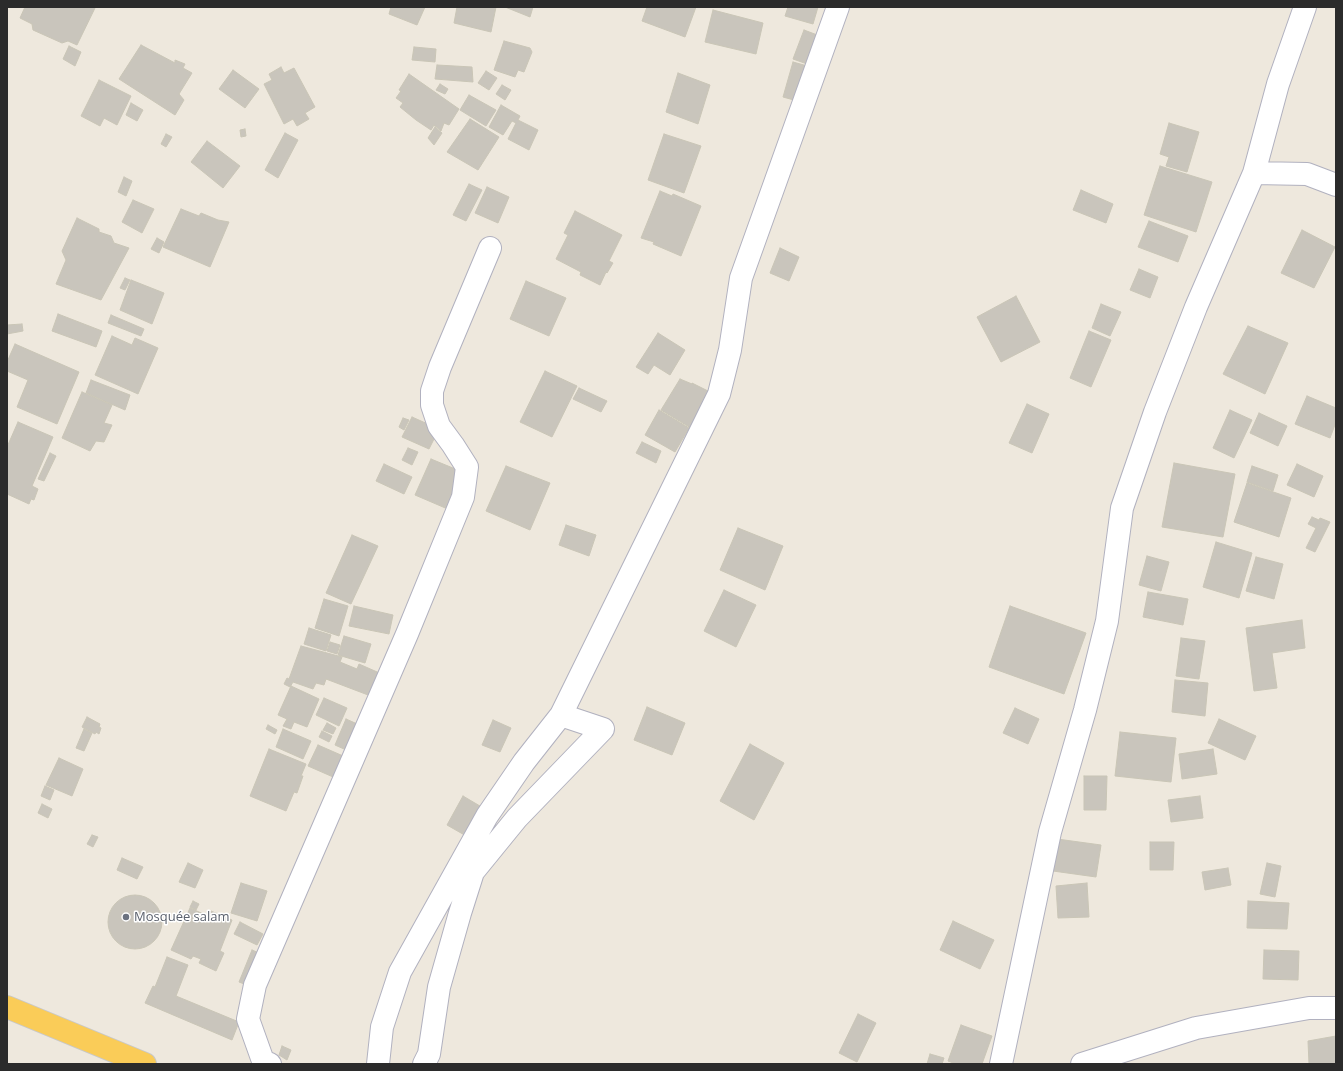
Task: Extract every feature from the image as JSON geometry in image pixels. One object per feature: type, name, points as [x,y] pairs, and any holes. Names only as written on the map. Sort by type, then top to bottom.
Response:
[{"type":"highway","points":[[7,1007],[144,1064]]},
{"type":"street","points":[[378,1064],[382,1027],[400,972],[486,816],[524,762],[561,715],[719,394],[730,350],[741,278],[838,7]]},
{"type":"street","points":[[1001,1064],[1050,832],[1085,710],[1107,621],[1122,508],[1155,412],[1196,307],[1254,173],[1278,84],[1305,7]]},
{"type":"street","points":[[1254,173],[1307,174],[1336,185]]},
{"type":"street","points":[[270,1064],[263,1061],[248,1019],[255,985],[403,641],[462,498],[467,467],[453,444],[439,426],[432,405],[432,391],[440,367],[490,248]]},
{"type":"street","points":[[424,1064],[429,1054],[439,987],[473,872],[517,818],[603,729],[561,715]]},
{"type":"street","points":[[1082,1064],[1196,1028],[1309,1008],[1336,1008]]},
{"type":"building","points":[[25,7],[95,8],[77,45],[68,41],[62,43],[33,30],[32,24],[20,18]]},
{"type":"building","points":[[391,7],[425,7],[417,25],[389,14]]},
{"type":"building","points":[[457,7],[496,7],[491,32],[454,23]]},
{"type":"building","points":[[505,7],[533,7],[530,17]]},
{"type":"building","points":[[647,7],[696,7],[685,37],[642,21]]},
{"type":"building","points":[[788,7],[818,7],[813,24],[785,16]]},
{"type":"building","points":[[713,10],[763,23],[756,54],[705,42]]},
{"type":"building","points":[[804,30],[820,36],[810,65],[793,59]]},
{"type":"building","points":[[504,41],[530,48],[532,52],[524,72],[518,70],[515,77],[494,70]]},
{"type":"building","points":[[141,45],[175,63],[175,60],[185,64],[183,68],[192,73],[179,94],[184,100],[175,115],[119,79]]},
{"type":"building","points":[[69,46],[81,52],[75,66],[63,59]]},
{"type":"building","points":[[414,47],[436,49],[435,62],[412,60]]},
{"type":"building","points":[[793,62],[811,67],[801,102],[783,97]]},
{"type":"building","points":[[437,65],[472,67],[473,82],[435,79]]},
{"type":"building","points":[[281,67],[284,73],[294,68],[315,107],[305,113],[309,119],[297,126],[293,119],[284,124],[264,84],[272,80],[269,74]]},
{"type":"building","points":[[233,70],[259,89],[245,108],[219,89]]},
{"type":"building","points":[[486,71],[497,78],[489,90],[478,83]]},
{"type":"building","points":[[678,73],[710,85],[698,124],[666,112]]},
{"type":"building","points":[[409,74],[459,109],[449,125],[444,123],[441,131],[434,125],[431,130],[400,107],[403,103],[396,98]]},
{"type":"building","points":[[99,80],[131,96],[117,125],[104,118],[100,126],[81,116]]},
{"type":"building","points":[[440,84],[448,89],[445,94],[436,90]]},
{"type":"building","points":[[502,85],[511,90],[505,100],[496,94]]},
{"type":"building","points":[[469,95],[496,110],[486,126],[460,110]]},
{"type":"building","points":[[131,103],[143,110],[137,121],[126,115]]},
{"type":"building","points":[[501,105],[520,116],[518,120],[538,130],[529,150],[508,139],[516,123],[512,121],[503,135],[489,127]]},
{"type":"building","points":[[470,119],[499,137],[478,170],[447,152]]},
{"type":"building","points":[[1169,123],[1199,132],[1187,172],[1166,166],[1169,157],[1160,154]]},
{"type":"building","points":[[435,127],[442,133],[434,145],[428,138]]},
{"type":"building","points":[[245,129],[246,136],[241,137],[240,130]]},
{"type":"building","points":[[285,133],[298,140],[278,178],[265,170]]},
{"type":"building","points":[[166,134],[172,137],[166,147],[161,144]]},
{"type":"building","points":[[664,134],[701,146],[684,193],[648,180]]},
{"type":"building","points":[[207,141],[240,166],[223,188],[191,162]]},
{"type":"building","points":[[1160,166],[1212,182],[1196,232],[1144,215]]},
{"type":"building","points":[[124,177],[132,181],[126,196],[118,192]]},
{"type":"building","points":[[469,184],[482,190],[466,221],[453,215]]},
{"type":"building","points":[[487,187],[509,197],[498,223],[475,213]]},
{"type":"building","points":[[1081,190],[1113,204],[1106,223],[1073,210]]},
{"type":"building","points":[[660,191],[672,196],[673,194],[701,206],[681,256],[653,244],[654,242],[641,238]]},
{"type":"building","points":[[133,200],[154,209],[142,233],[122,222]]},
{"type":"building","points":[[181,209],[199,216],[201,213],[218,220],[229,222],[210,267],[163,247]]},
{"type":"building","points":[[575,211],[622,235],[609,261],[613,263],[607,273],[606,272],[600,285],[580,275],[581,272],[556,259],[568,235],[564,233]]},
{"type":"building","points":[[77,218],[99,229],[99,232],[111,236],[114,243],[129,248],[101,300],[56,284],[66,260],[62,251]]},
{"type":"building","points":[[1149,221],[1188,236],[1178,262],[1138,247]]},
{"type":"building","points":[[1302,230],[1335,247],[1314,288],[1281,273]]},
{"type":"building","points":[[157,238],[164,242],[159,253],[151,249]]},
{"type":"building","points":[[780,248],[799,257],[789,281],[770,273]]},
{"type":"building","points":[[1139,269],[1158,277],[1150,298],[1130,290]]},
{"type":"building","points":[[125,278],[130,280],[125,290],[120,288]]},
{"type":"building","points":[[131,280],[164,293],[152,324],[120,310]]},
{"type":"building","points":[[526,281],[566,298],[549,336],[510,319]]},
{"type":"building","points":[[1016,296],[1040,342],[1001,362],[977,317]]},
{"type":"building","points":[[1101,304],[1121,312],[1110,336],[1092,328]]},
{"type":"building","points":[[58,314],[102,331],[96,347],[52,331]]},
{"type":"building","points":[[111,315],[144,329],[141,336],[108,323]]},
{"type":"building","points":[[22,324],[23,331],[7,334],[7,325]]},
{"type":"building","points":[[1248,326],[1288,343],[1265,394],[1223,374]]},
{"type":"building","points":[[1089,331],[1111,340],[1091,387],[1070,378]]},
{"type":"building","points":[[658,333],[685,350],[670,375],[654,365],[648,374],[636,367]]},
{"type":"building","points":[[112,336],[132,345],[135,338],[158,348],[138,394],[95,375]]},
{"type":"building","points":[[15,344],[79,372],[57,424],[17,407],[28,380],[7,371],[7,362]]},
{"type":"building","points":[[545,371],[577,386],[552,437],[520,422]]},
{"type":"building","points":[[680,379],[714,394],[691,428],[661,410]]},
{"type":"building","points":[[91,380],[130,395],[125,410],[86,393]]},
{"type":"building","points":[[579,388],[607,401],[601,412],[573,399]]},
{"type":"building","points":[[82,392],[112,405],[104,423],[112,425],[104,442],[96,441],[90,451],[62,438]]},
{"type":"building","points":[[1307,396],[1336,408],[1336,422],[1330,438],[1295,424]]},
{"type":"building","points":[[1027,404],[1049,414],[1032,453],[1009,443]]},
{"type":"building","points":[[659,410],[689,428],[675,452],[645,435]]},
{"type":"building","points":[[1230,410],[1252,420],[1234,458],[1213,448]]},
{"type":"building","points":[[1259,413],[1287,426],[1278,446],[1250,433]]},
{"type":"building","points":[[412,417],[439,429],[429,449],[402,437]]},
{"type":"building","points":[[403,418],[409,420],[404,430],[399,427]]},
{"type":"building","points":[[18,422],[53,437],[32,486],[38,489],[34,500],[31,499],[29,504],[7,494],[7,447]]},
{"type":"building","points":[[642,442],[661,451],[656,463],[636,453]]},
{"type":"building","points":[[408,448],[418,452],[412,465],[402,460]]},
{"type":"building","points":[[50,453],[56,456],[44,481],[38,479]]},
{"type":"building","points":[[431,459],[465,473],[450,510],[415,495]]},
{"type":"building","points":[[1174,463],[1235,474],[1223,537],[1162,527]]},
{"type":"building","points":[[384,464],[412,477],[404,494],[376,481]]},
{"type":"building","points":[[1297,464],[1323,476],[1314,497],[1287,485]]},
{"type":"building","points":[[506,466],[550,483],[530,530],[486,511]]},
{"type":"building","points":[[1252,466],[1278,475],[1273,491],[1247,482]]},
{"type":"building","points":[[1247,483],[1291,498],[1279,537],[1234,522]]},
{"type":"building","points":[[1312,517],[1330,522],[1315,552],[1306,548],[1316,528],[1308,524]]},
{"type":"building","points":[[566,525],[596,535],[589,556],[559,545]]},
{"type":"building","points":[[738,528],[783,546],[765,590],[720,570]]},
{"type":"building","points":[[352,535],[378,546],[351,604],[326,593]]},
{"type":"building","points":[[1216,542],[1252,553],[1239,598],[1203,587]]},
{"type":"building","points":[[1147,556],[1169,562],[1161,591],[1139,585]]},
{"type":"building","points":[[1256,557],[1283,564],[1274,599],[1246,591]]},
{"type":"building","points":[[724,590],[756,605],[736,647],[704,631]]},
{"type":"building","points":[[1148,592],[1188,599],[1183,625],[1143,617]]},
{"type":"building","points":[[324,599],[348,606],[339,636],[315,628]]},
{"type":"building","points":[[354,606],[393,615],[389,634],[349,626]]},
{"type":"building","points":[[1010,606],[1086,633],[1064,694],[989,667]]},
{"type":"building","points":[[1302,620],[1305,648],[1272,653],[1277,688],[1254,691],[1246,628]]},
{"type":"building","points":[[309,628],[331,635],[326,651],[304,644]]},
{"type":"building","points":[[344,636],[371,644],[365,663],[338,655]]},
{"type":"building","points":[[1181,638],[1205,641],[1199,679],[1176,676]]},
{"type":"building","points":[[330,642],[340,645],[337,654],[327,651]]},
{"type":"building","points":[[301,646],[342,657],[340,662],[357,669],[359,664],[384,675],[376,698],[326,679],[324,685],[316,683],[313,689],[293,682],[290,687],[284,684],[287,678],[289,679]]},
{"type":"building","points":[[1175,680],[1208,683],[1205,716],[1172,712]]},
{"type":"building","points":[[291,686],[319,699],[307,727],[294,722],[291,729],[283,726],[287,719],[278,715]]},
{"type":"building","points":[[324,698],[347,708],[339,726],[316,715]]},
{"type":"building","points":[[647,707],[685,723],[672,755],[634,740]]},
{"type":"building","points":[[1015,708],[1039,719],[1028,744],[1003,733]]},
{"type":"building","points":[[87,717],[100,724],[99,727],[101,728],[99,734],[96,732],[95,734],[82,727]]},
{"type":"building","points":[[346,719],[364,727],[353,753],[335,745]]},
{"type":"building","points":[[1219,719],[1256,736],[1245,760],[1208,743]]},
{"type":"building","points":[[493,720],[511,728],[500,752],[482,745]]},
{"type":"building","points":[[327,723],[336,728],[333,734],[323,730]]},
{"type":"building","points":[[268,725],[277,730],[275,734],[266,729]]},
{"type":"building","points":[[84,729],[92,733],[84,751],[76,748]]},
{"type":"building","points":[[283,729],[311,741],[303,759],[276,747]]},
{"type":"building","points":[[322,731],[332,736],[329,742],[319,737]]},
{"type":"building","points":[[1120,732],[1176,738],[1171,782],[1115,776]]},
{"type":"building","points":[[750,744],[784,763],[754,820],[720,801]]},
{"type":"building","points":[[318,745],[350,759],[340,780],[308,766]]},
{"type":"building","points":[[269,749],[306,764],[301,776],[303,776],[297,793],[294,792],[286,811],[250,796]]},
{"type":"building","points":[[1213,749],[1217,774],[1182,779],[1179,754]]},
{"type":"building","points":[[59,758],[83,769],[72,796],[46,785]]},
{"type":"building","points":[[1084,776],[1107,776],[1106,810],[1084,810]]},
{"type":"building","points":[[45,786],[54,790],[50,800],[41,796]]},
{"type":"building","points":[[463,796],[485,809],[468,837],[447,825]]},
{"type":"building","points":[[1200,796],[1203,818],[1171,822],[1168,800]]},
{"type":"building","points":[[42,804],[52,809],[48,818],[38,813]]},
{"type":"building","points":[[92,835],[98,837],[93,847],[87,844]]},
{"type":"building","points":[[1057,839],[1101,845],[1096,877],[1053,871]]},
{"type":"building","points":[[1150,842],[1174,842],[1173,870],[1150,870]]},
{"type":"building","points":[[122,858],[143,867],[137,879],[117,870]]},
{"type":"building","points":[[188,863],[203,870],[195,888],[179,882]]},
{"type":"building","points":[[1267,863],[1281,866],[1275,897],[1260,894]]},
{"type":"building","points":[[1228,868],[1231,885],[1205,890],[1202,872]]},
{"type":"building","points":[[241,883],[267,891],[257,921],[231,913]]},
{"type":"building","points":[[1087,883],[1089,917],[1058,918],[1056,886]]},
{"type":"building","points":[[135,895],[145,897],[154,903],[160,912],[162,922],[160,932],[154,941],[145,947],[135,949],[125,947],[116,941],[110,932],[108,922],[110,912],[116,903],[125,897]]},
{"type":"building","points":[[193,901],[199,904],[196,910],[190,907]]},
{"type":"building","points":[[1248,901],[1289,903],[1287,929],[1247,928]]},
{"type":"building","points":[[190,908],[208,916],[211,911],[232,920],[220,951],[224,953],[216,971],[199,963],[201,959],[193,956],[191,959],[171,950]]},
{"type":"building","points":[[953,921],[994,940],[980,969],[940,950]]},
{"type":"building","points":[[240,922],[263,934],[257,945],[234,934]]},
{"type":"building","points":[[252,950],[264,955],[252,987],[239,982]]},
{"type":"building","points":[[1264,950],[1299,951],[1298,980],[1263,979]]},
{"type":"building","points":[[167,957],[188,965],[176,996],[239,1022],[232,1040],[145,1003],[153,986],[155,987]]},
{"type":"building","points":[[858,1014],[876,1023],[857,1062],[839,1053]]},
{"type":"building","points":[[961,1025],[992,1036],[982,1064],[956,1064],[948,1061]]},
{"type":"building","points":[[1336,1036],[1336,1064],[1309,1064],[1308,1041]]},
{"type":"building","points":[[282,1046],[291,1050],[287,1060],[279,1055]]},
{"type":"building","points":[[930,1054],[944,1058],[942,1064],[927,1064]]},
{"type":"place","name":"Mosquée salam","points":[[126,917]]}]
